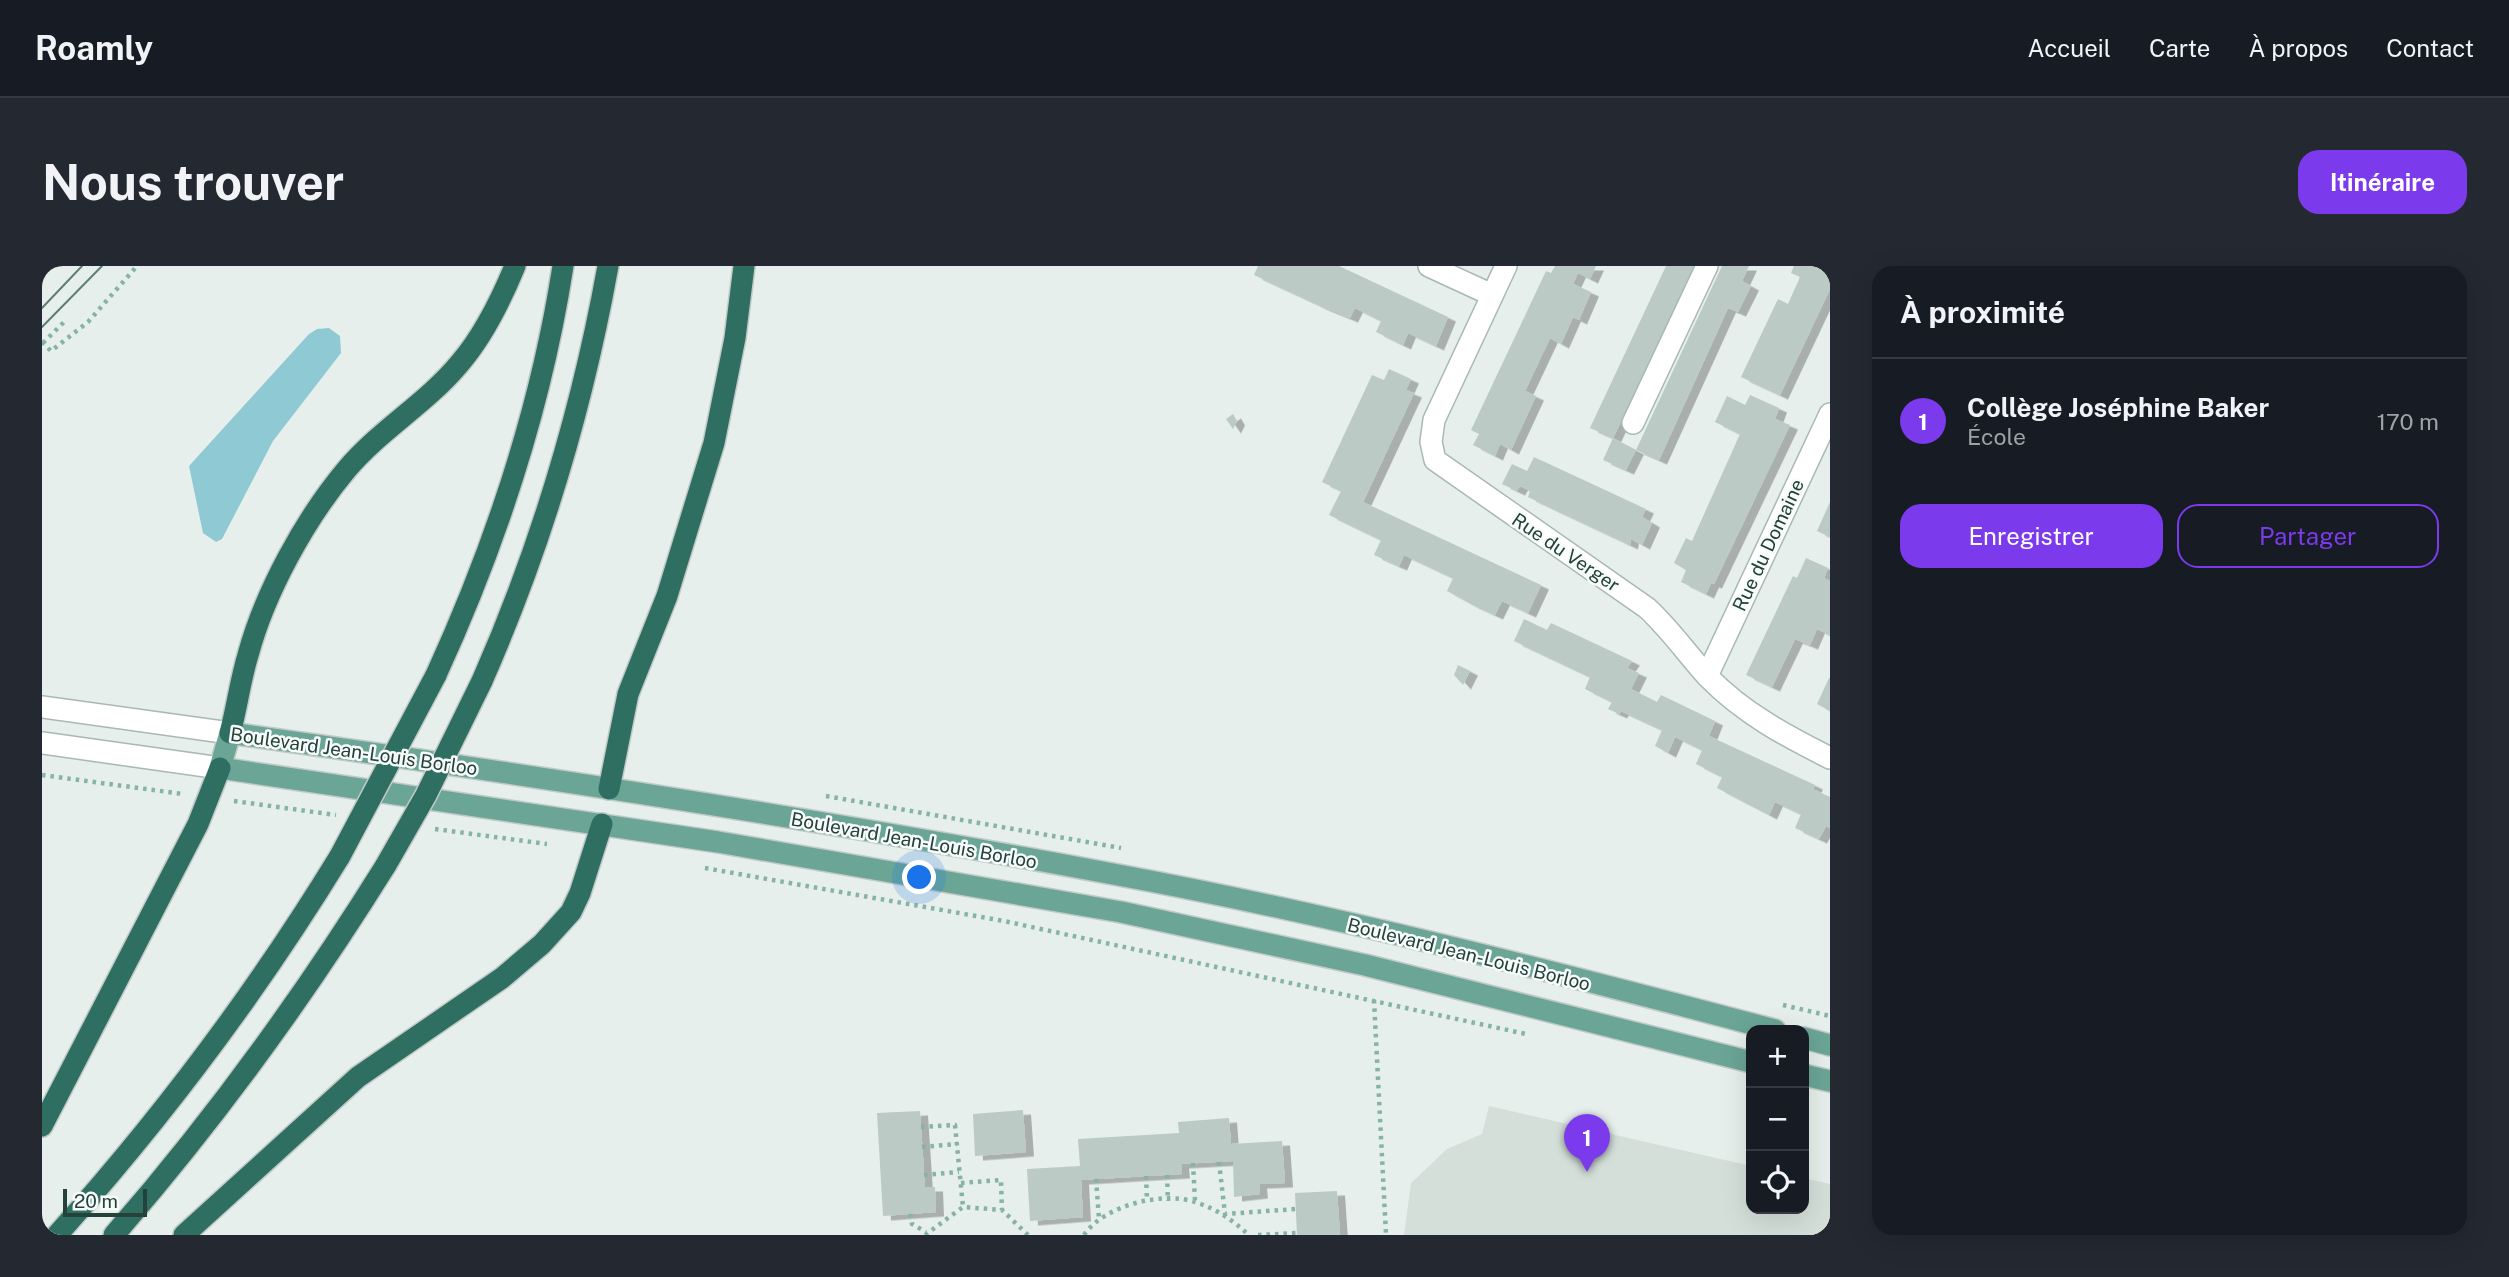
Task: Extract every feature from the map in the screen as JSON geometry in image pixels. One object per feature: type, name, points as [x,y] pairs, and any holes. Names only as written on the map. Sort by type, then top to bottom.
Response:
[{"type":"highway","points":[[230,733],[247,658],[260,616],[296,546],[335,484],[360,455],[460,364],[486,326],[514,266]]},
{"type":"highway","points":[[57,1235],[211,1047],[279,951],[340,856],[436,675],[478,579],[519,463],[546,361],[563,266]]},
{"type":"highway","points":[[114,1235],[213,1114],[281,1024],[386,865],[438,772],[482,681],[520,591],[553,497],[585,381],[608,266]]},
{"type":"highway","points":[[609,789],[628,694],[667,596],[714,443],[733,349],[744,266]]},
{"type":"highway","points":[[42,1126],[209,798],[220,768]]},
{"type":"highway","points":[[184,1235],[358,1077],[524,961],[570,912],[595,850],[602,824]]},
{"type":"main road","points":[[220,768],[230,733]]},
{"type":"main road","name":"Boulevard Jean-Louis Borloo","points":[[230,733],[609,789],[1169,885],[1457,949],[1755,1025]]},
{"type":"main road","name":"Boulevard Jean-Louis Borloo","points":[[220,768],[602,824],[1033,895],[1365,964],[1746,1061]]},
{"type":"main road","points":[[602,824],[609,789]]},
{"type":"main road","points":[[1809,1039],[1830,1045]]},
{"type":"main road","points":[[1809,1075],[1830,1081]]},
{"type":"street","points":[[1429,266],[1454,271],[1492,295]]},
{"type":"street","name":"Rue du Verger","points":[[1506,266],[1434,421],[1431,442],[1435,460],[1647,608],[1676,636],[1707,676],[1751,714],[1830,758]]},
{"type":"street","points":[[1633,423],[1707,266]]},
{"type":"street","name":"Rue du Domaine","points":[[1707,676],[1823,448],[1830,414]]},
{"type":"street","name":"Boulevard Jean-Louis Borloo","points":[[42,708],[230,733]]},
{"type":"street","name":"Boulevard Jean-Louis Borloo","points":[[42,743],[220,768]]},
{"type":"path","points":[[66,320],[43,343],[51,351],[81,328],[137,266]]},
{"type":"path","points":[[42,775],[344,816]]},
{"type":"path","points":[[426,828],[595,850]]},
{"type":"path","points":[[700,867],[1004,921],[1528,1034]]},
{"type":"path","points":[[1374,1000],[1386,1235]]},
{"type":"path","points":[[921,1128],[955,1125],[963,1207]]},
{"type":"path","points":[[922,1147],[957,1143]]},
{"type":"path","points":[[1219,1162],[1225,1214]]},
{"type":"path","points":[[1193,1163],[1195,1201]]},
{"type":"path","points":[[924,1175],[959,1172]]},
{"type":"path","points":[[1167,1175],[1168,1200]]},
{"type":"path","points":[[1146,1176],[1147,1200]]},
{"type":"path","points":[[1096,1179],[1098,1219]]},
{"type":"path","points":[[961,1183],[1001,1180],[1002,1210]]},
{"type":"path","points":[[1084,1235],[1098,1219],[1128,1204],[1168,1200],[1195,1201],[1225,1214],[1248,1235]]},
{"type":"path","points":[[910,1214],[912,1224],[926,1233],[963,1207],[1002,1210],[1028,1235]]},
{"type":"path","points":[[1225,1214],[1296,1209]]},
{"type":"path","points":[[1258,1235],[1297,1233]]},
{"type":"shaded area","points":[[1489,1106],[1746,1165],[1746,1214],[1809,1214],[1809,1179],[1830,1184],[1830,1235],[1404,1235],[1411,1183],[1447,1149],[1482,1134]]},
{"type":"water","points":[[329,328],[340,336],[341,353],[273,441],[222,539],[216,542],[203,533],[189,466],[309,334],[317,329]]},
{"type":"building","points":[[1258,266],[1339,266],[1448,317],[1436,346],[1408,333],[1403,345],[1376,332],[1381,321],[1355,308],[1350,318],[1323,307],[1254,275]]},
{"type":"building","points":[[1555,266],[1596,266],[1590,279],[1578,273],[1573,284],[1591,292],[1579,320],[1573,317],[1561,344],[1550,338],[1525,391],[1536,396],[1511,450],[1500,444],[1495,456],[1473,445],[1479,434],[1471,430],[1546,271],[1551,273]]},
{"type":"building","points":[[1666,266],[1694,266],[1613,438],[1590,428]]},
{"type":"building","points":[[1722,266],[1749,266],[1742,281],[1751,286],[1738,312],[1728,308],[1659,460],[1636,450]]},
{"type":"building","points":[[1794,266],[1830,266],[1830,289],[1780,395],[1741,377],[1778,299],[1788,304],[1800,277],[1791,273]]},
{"type":"building","points":[[1389,369],[1411,379],[1406,390],[1414,393],[1363,502],[1541,585],[1528,613],[1502,601],[1495,615],[1471,604],[1447,591],[1453,578],[1404,555],[1399,566],[1374,555],[1381,540],[1329,515],[1341,491],[1322,482],[1372,375],[1384,380]]},
{"type":"building","points":[[1750,395],[1779,408],[1775,419],[1790,425],[1714,584],[1711,583],[1706,594],[1681,582],[1686,570],[1674,563],[1686,538],[1692,541],[1740,434],[1715,422],[1727,396],[1745,405]]},
{"type":"building","points":[[1233,414],[1237,421],[1233,429],[1226,419]]},
{"type":"building","points":[[1613,438],[1636,450],[1626,470],[1603,460]]},
{"type":"building","points":[[1534,457],[1646,509],[1642,517],[1652,523],[1642,545],[1631,539],[1630,545],[1528,497],[1530,491],[1520,486],[1517,491],[1502,484],[1512,464],[1527,471]]},
{"type":"building","points":[[1830,502],[1830,537],[1817,531]]},
{"type":"building","points":[[1806,558],[1828,568],[1824,578],[1830,581],[1830,635],[1817,629],[1810,645],[1795,639],[1772,687],[1746,675],[1793,576],[1797,578]]},
{"type":"building","points":[[1524,619],[1547,630],[1551,623],[1632,661],[1627,668],[1639,673],[1631,689],[1657,702],[1661,695],[1715,721],[1709,736],[1815,785],[1813,789],[1830,797],[1830,828],[1826,826],[1819,839],[1795,828],[1801,814],[1775,802],[1769,815],[1717,788],[1722,777],[1696,764],[1702,750],[1675,737],[1668,753],[1655,746],[1662,730],[1621,711],[1619,714],[1608,709],[1612,702],[1585,689],[1590,677],[1514,641]]},
{"type":"building","points":[[1458,665],[1470,671],[1463,685],[1454,675]]},
{"type":"building","points":[[1830,678],[1830,711],[1817,704]]},
{"type":"building","points":[[1023,1110],[1026,1152],[975,1156],[973,1114]]},
{"type":"building","points":[[920,1111],[925,1187],[935,1187],[936,1212],[883,1216],[877,1113]]},
{"type":"building","points":[[1229,1118],[1231,1144],[1282,1141],[1285,1183],[1259,1184],[1260,1194],[1234,1197],[1233,1161],[1181,1164],[1182,1174],[1081,1180],[1083,1217],[1030,1221],[1027,1169],[1080,1166],[1078,1139],[1179,1133],[1178,1122]]},
{"type":"building","points":[[1337,1191],[1340,1235],[1297,1235],[1295,1193]]},
{"type":"tram line","points":[[42,308],[82,266]]},
{"type":"tram line","points":[[42,327],[102,266]]},
{"type":"place","name":"Collège Joséphine Baker","points":[[1587,1172]]}]
